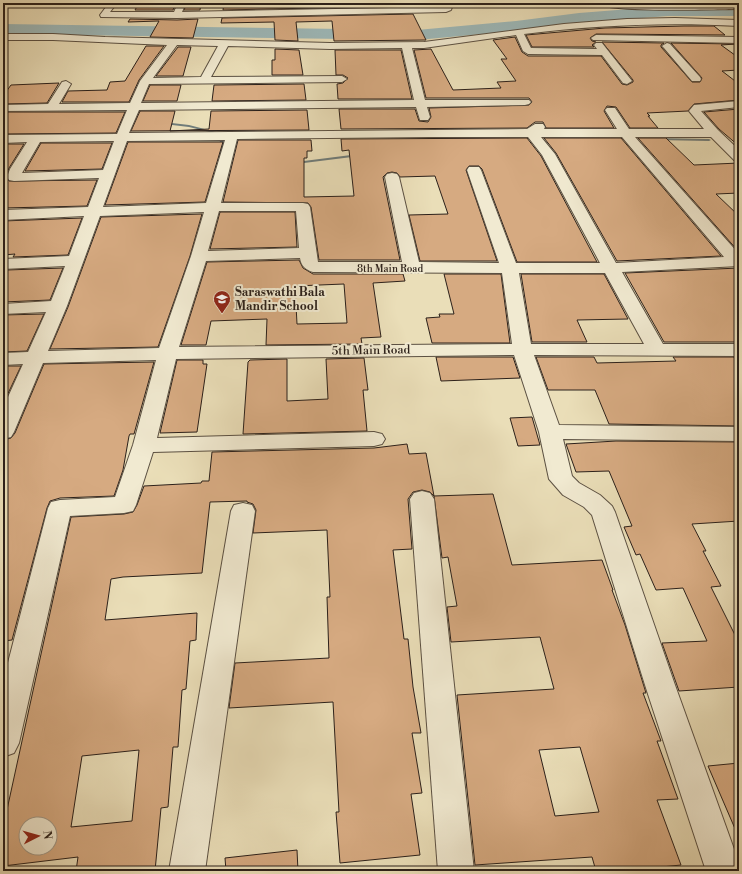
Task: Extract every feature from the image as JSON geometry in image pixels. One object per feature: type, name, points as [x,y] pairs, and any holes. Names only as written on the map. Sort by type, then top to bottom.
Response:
[{"type":"street","points":[[113,3],[104,15],[237,14],[300,7],[424,6],[448,8],[447,5],[564,3]]},
{"type":"street","points":[[177,15],[182,3]]},
{"type":"street","points":[[237,14],[242,3]]},
{"type":"street","points":[[600,3],[628,6],[711,4],[739,6]]},
{"type":"street","points":[[654,21],[663,29]]},
{"type":"street","points":[[3,37],[53,37],[104,40],[225,42],[330,46],[424,45],[598,24],[654,21],[739,23]]},
{"type":"street","points":[[586,30],[739,30]]},
{"type":"street","points":[[519,33],[533,62]]},
{"type":"street","points":[[596,38],[737,46]]},
{"type":"street","points":[[3,432],[58,306],[134,106],[145,81],[175,41]]},
{"type":"street","points":[[204,81],[225,42]]},
{"type":"street","points":[[406,45],[420,104],[429,133]]},
{"type":"street","points":[[627,81],[599,45],[737,46]]},
{"type":"street","points":[[330,46],[329,54],[334,59]]},
{"type":"street","points":[[667,46],[696,79]]},
{"type":"street","points":[[528,51],[604,52]]},
{"type":"street","points":[[145,81],[204,81],[341,74],[343,108]]},
{"type":"street","points":[[51,108],[66,84]]},
{"type":"street","points":[[517,89],[526,102],[539,127],[531,132]]},
{"type":"street","points":[[3,108],[134,106],[343,108],[420,104],[526,102]]},
{"type":"street","points":[[739,104],[698,107],[695,111],[714,134],[739,157]]},
{"type":"street","points":[[611,110],[626,134],[738,261]]},
{"type":"street","points":[[3,139],[36,139],[126,127],[232,136],[344,130],[429,133],[531,132],[714,134]]},
{"type":"street","points":[[531,132],[548,154],[656,350]]},
{"type":"street","points":[[3,743],[60,508],[124,505],[144,445],[167,354],[199,256],[232,136]]},
{"type":"street","points":[[8,177],[17,169],[36,139]]},
{"type":"street","points":[[474,170],[510,269],[522,349],[550,432],[561,479],[571,489],[592,501],[603,512],[724,871]]},
{"type":"street","points":[[8,177],[107,174]]},
{"type":"street","points":[[392,177],[412,268]]},
{"type":"street","name":"8th Main Road","points":[[3,215],[213,207],[303,207],[309,262],[313,267],[510,269],[612,268],[738,261]]},
{"type":"street","points":[[199,256],[308,253]]},
{"type":"street","points":[[3,264],[75,261]]},
{"type":"street","points":[[3,309],[58,306]]},
{"type":"street","name":"5th Main Road","points":[[3,359],[167,354],[522,349],[739,350]]},
{"type":"street","points":[[550,432],[739,434]]},
{"type":"street","points":[[144,445],[374,439]]},
{"type":"street","points":[[422,499],[456,871]]},
{"type":"street","points":[[187,871],[243,511]]},
{"type":"building","points":[[139,3],[176,3],[173,10],[135,10]]},
{"type":"building","points":[[187,3],[201,3],[200,10],[184,10]]},
{"type":"building","points":[[224,3],[362,3],[361,5],[407,4],[409,6],[223,10]]},
{"type":"building","points":[[413,14],[426,40],[334,41],[332,21],[296,22],[298,41],[275,40],[274,22],[221,23],[222,18]]},
{"type":"building","points":[[130,19],[198,19],[193,38],[150,37],[159,21],[128,22]]},
{"type":"building","points":[[714,26],[725,35],[596,34],[590,38],[592,41],[596,42],[592,45],[594,47],[532,47],[526,35],[605,28]]},
{"type":"building","points":[[515,37],[522,52],[528,56],[601,56],[622,84],[627,85],[633,82],[633,80],[602,42],[664,43],[661,47],[692,82],[700,82],[702,78],[671,43],[736,44],[721,45],[739,58],[739,70],[722,71],[739,84],[739,100],[694,104],[688,111],[647,113],[658,128],[630,128],[616,107],[607,106],[604,111],[614,128],[546,128],[543,122],[535,122],[527,128],[341,129],[339,109],[415,109],[419,121],[428,122],[431,117],[429,108],[529,105],[532,102],[529,98],[426,98],[414,50],[431,49],[453,90],[501,88],[497,82],[516,81],[501,59],[507,59],[493,40]]},
{"type":"building","points":[[146,46],[164,46],[139,80],[129,102],[62,102],[68,91],[107,90],[110,82],[125,81]]},
{"type":"building","points":[[178,47],[191,47],[183,76],[156,76]]},
{"type":"building","points":[[275,49],[299,50],[303,75],[272,75],[272,60],[275,60]]},
{"type":"building","points":[[335,50],[401,50],[412,99],[338,99],[337,84],[343,83],[348,78],[343,75],[336,75]]},
{"type":"building","points":[[59,83],[47,103],[3,104],[3,96],[11,85]]},
{"type":"building","points":[[304,84],[306,100],[212,101],[214,85]]},
{"type":"building","points":[[150,85],[181,85],[177,101],[143,101]]},
{"type":"building","points":[[739,109],[739,146],[719,129],[704,112]]},
{"type":"building","points":[[307,110],[309,130],[175,131],[209,129],[211,111]]},
{"type":"building","points":[[140,111],[175,111],[170,131],[131,131]]},
{"type":"building","points":[[3,112],[125,112],[116,133],[3,134]]},
{"type":"building","points":[[527,138],[541,156],[597,262],[517,262],[482,169],[479,166],[469,166],[466,170],[497,261],[420,261],[409,215],[448,214],[435,176],[400,177],[397,173],[392,172],[387,173],[383,177],[400,260],[319,260],[311,207],[308,203],[223,202],[238,140],[311,140],[312,151],[307,151],[307,158],[304,158],[304,197],[354,196],[349,150],[342,151],[341,139]]},
{"type":"building","points":[[544,138],[621,138],[721,256],[617,261],[556,153]]},
{"type":"building","points":[[638,138],[666,138],[694,165],[739,163],[739,193],[716,194],[739,216],[739,252]]},
{"type":"building","points":[[128,142],[223,142],[205,202],[105,205]]},
{"type":"building","points":[[41,143],[112,143],[102,169],[25,171]]},
{"type":"building","points":[[3,144],[24,144],[9,168],[6,176],[9,181],[97,180],[87,206],[3,208]]},
{"type":"building","points":[[220,212],[295,212],[297,247],[210,249]]},
{"type":"building","points":[[202,214],[190,256],[158,347],[50,349],[68,307],[101,217]]},
{"type":"building","points":[[82,218],[68,255],[13,257],[15,254],[3,255],[3,221]]},
{"type":"building","points":[[299,260],[303,268],[313,274],[403,274],[405,281],[373,283],[381,337],[361,338],[362,344],[266,345],[267,319],[211,321],[206,345],[181,345],[207,262]],"holes":[[[344,284],[347,323],[297,324],[295,286]]]},
{"type":"building","points":[[63,268],[50,300],[3,302],[3,278],[7,270]]},
{"type":"building","points":[[739,268],[739,342],[664,342],[625,273]]},
{"type":"building","points":[[444,274],[501,274],[510,343],[432,343],[426,318],[440,317],[439,314],[454,314]]},
{"type":"building","points":[[521,274],[604,274],[628,319],[577,320],[587,342],[532,342]]},
{"type":"building","points":[[44,314],[27,351],[3,352],[3,315]]},
{"type":"building","points":[[436,357],[513,357],[520,378],[441,381]]},
{"type":"building","points":[[536,357],[594,357],[597,363],[676,361],[673,357],[734,357],[739,366],[739,426],[609,424],[595,390],[548,390]]},
{"type":"building","points":[[364,358],[368,390],[363,390],[367,431],[243,434],[248,362],[250,360],[287,359],[287,401],[328,399],[326,359]]},
{"type":"building","points":[[177,360],[203,360],[203,364],[207,364],[197,432],[160,433]]},
{"type":"building","points":[[154,362],[134,434],[130,434],[129,436],[123,470],[114,496],[60,498],[50,501],[12,640],[3,641],[3,440],[11,438],[15,433],[44,364]]},
{"type":"building","points":[[3,366],[21,366],[3,404]]},
{"type":"building","points":[[532,417],[540,445],[518,446],[510,418]]},
{"type":"building","points":[[616,441],[739,442],[739,521],[692,524],[706,551],[703,551],[721,586],[711,587],[739,643],[739,687],[679,691],[662,643],[707,641],[683,588],[656,590],[640,554],[636,555],[624,527],[632,526],[609,471],[576,472],[566,444]]},
{"type":"building","points":[[407,444],[409,454],[426,453],[434,496],[430,492],[422,490],[413,492],[408,499],[412,549],[393,550],[404,639],[408,639],[413,687],[421,733],[412,733],[422,793],[411,794],[420,855],[340,863],[336,812],[339,812],[333,702],[229,708],[235,663],[329,658],[327,597],[330,597],[327,530],[253,533],[256,510],[253,504],[247,501],[210,502],[202,573],[123,577],[111,579],[105,620],[197,613],[196,640],[190,641],[186,689],[182,690],[178,747],[173,747],[168,807],[161,808],[155,871],[76,871],[78,857],[3,866],[3,828],[71,517],[124,514],[133,512],[144,486],[201,483],[202,481],[209,481],[212,452],[374,448]],"holes":[[[139,750],[132,821],[71,827],[82,756]]]},
{"type":"building","points":[[493,494],[512,565],[602,560],[625,625],[646,693],[643,693],[661,741],[657,741],[678,799],[657,800],[681,865],[622,871],[596,871],[592,857],[475,865],[457,695],[554,689],[540,637],[451,642],[447,607],[457,606],[448,557],[442,558],[434,496]],"holes":[[[580,747],[599,812],[555,816],[539,750]]]},
{"type":"building","points":[[739,763],[739,838],[708,766]]},
{"type":"building","points":[[297,850],[298,871],[226,871],[225,858]]},
{"type":"waterway","points":[[3,29],[417,35],[516,26],[579,18],[668,11],[739,11]]},
{"type":"waterway","points":[[164,123],[189,126],[218,133]]},
{"type":"waterway","points":[[221,160],[222,138]]},
{"type":"waterway","points":[[657,139],[709,140]]},
{"type":"waterway","points":[[296,163],[359,155]]},
{"type":"place","name":"Saraswathi Bala Mandir School","points":[[222,314]]}]
